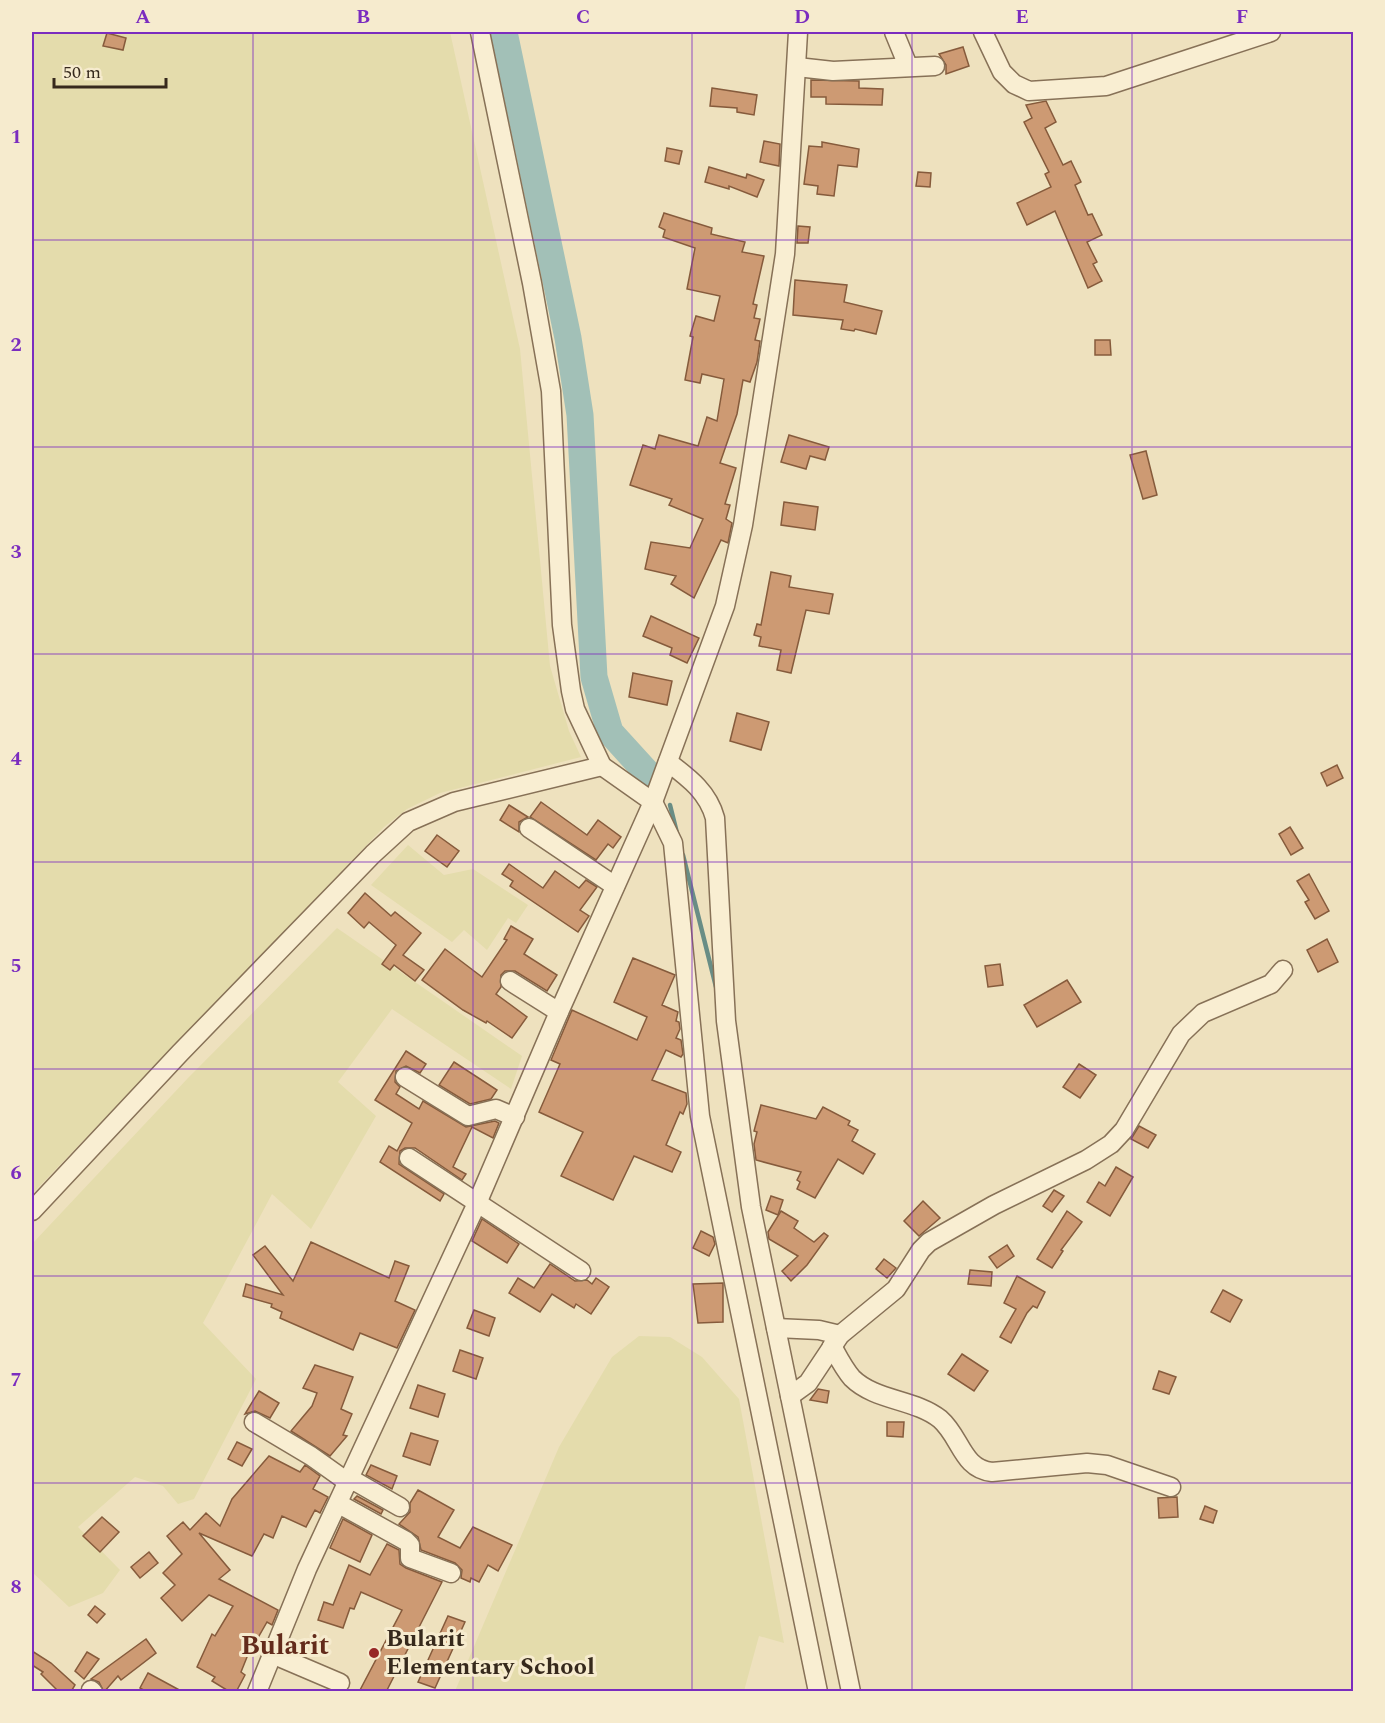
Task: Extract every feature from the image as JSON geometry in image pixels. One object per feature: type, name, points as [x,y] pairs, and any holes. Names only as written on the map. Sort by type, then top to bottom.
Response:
[{"type":"street","points":[[480,32],[552,391],[562,625],[575,709],[602,766],[653,802],[672,843],[695,1086],[818,1692]]},
{"type":"street","points":[[257,1692],[307,1569],[350,1481],[478,1201],[653,802],[711,650],[735,570],[785,254],[798,32]]},
{"type":"street","points":[[894,32],[908,66]]},
{"type":"street","points":[[983,32],[1002,72],[1014,84],[1029,91],[1106,86],[1271,32]]},
{"type":"street","points":[[796,67],[841,71],[935,66]]},
{"type":"street","points":[[668,762],[700,788],[715,818],[726,1021],[751,1207],[851,1692]]},
{"type":"street","points":[[32,1211],[357,870],[408,822],[454,801],[602,766]]},
{"type":"street","points":[[529,828],[615,886]]},
{"type":"street","points":[[790,1396],[808,1383],[836,1341],[889,1297],[929,1242],[994,1205],[1086,1160],[1111,1144],[1124,1130],[1181,1034],[1191,1022],[1203,1013],[1271,984],[1283,970]]},
{"type":"street","points":[[510,981],[559,1012]]},
{"type":"street","points":[[405,1077],[468,1116],[496,1109],[515,1117]]},
{"type":"street","points":[[409,1158],[478,1201],[581,1271]]},
{"type":"street","points":[[776,1328],[819,1330],[836,1341],[851,1377],[861,1385],[939,1419],[949,1429],[972,1466],[980,1471],[992,1472],[1087,1463],[1107,1465],[1171,1487]]},
{"type":"street","points":[[254,1422],[350,1481],[400,1507]]},
{"type":"street","points":[[339,1504],[406,1541],[410,1545],[408,1556],[410,1558],[451,1573]]},
{"type":"street","points":[[272,1654],[340,1683]]},
{"type":"shaded area","points":[[32,32],[450,32],[520,349],[550,666],[569,731],[581,757],[440,793],[407,809],[384,827],[32,1194]]},
{"type":"shaded area","points":[[408,845],[444,875],[473,869],[528,905],[516,923],[508,918],[487,950],[464,930],[452,942],[371,885]]},
{"type":"shaded area","points":[[337,928],[522,1056],[511,1089],[392,1009],[338,1082],[376,1116],[311,1229],[272,1194],[203,1323],[256,1379],[194,1499],[178,1504],[163,1486],[135,1477],[78,1527],[120,1570],[103,1593],[69,1607],[32,1572],[32,1244],[188,1078]]},
{"type":"shaded area","points":[[639,1336],[670,1337],[702,1357],[739,1399],[784,1643],[759,1636],[744,1691],[455,1691],[559,1447],[612,1357]]},
{"type":"building","points":[[107,33],[126,38],[123,50],[103,46]]},
{"type":"building","points":[[963,47],[969,66],[946,74],[946,65],[939,54]]},
{"type":"building","points":[[811,80],[859,81],[859,88],[883,89],[882,105],[826,104],[826,97],[811,97]]},
{"type":"building","points":[[712,88],[757,95],[754,115],[737,112],[737,108],[710,106]]},
{"type":"building","points":[[1046,101],[1056,122],[1045,128],[1063,165],[1071,161],[1081,182],[1075,185],[1088,215],[1092,214],[1102,235],[1087,242],[1097,262],[1093,264],[1102,281],[1088,288],[1055,211],[1027,225],[1017,203],[1051,187],[1045,174],[1049,172],[1024,122],[1032,118],[1026,105]]},
{"type":"building","points":[[764,141],[780,144],[779,166],[760,162]]},
{"type":"building","points":[[822,142],[859,149],[857,167],[838,165],[834,196],[817,194],[818,186],[804,184],[809,146],[822,147]]},
{"type":"building","points":[[667,148],[682,151],[679,164],[665,161]]},
{"type":"building","points":[[709,167],[746,178],[747,174],[764,180],[757,197],[729,186],[729,189],[705,182]]},
{"type":"building","points":[[918,172],[931,173],[930,187],[916,186]]},
{"type":"building","points":[[664,213],[712,228],[711,234],[745,242],[742,252],[764,256],[753,304],[757,305],[754,318],[760,319],[755,340],[760,341],[757,362],[750,382],[743,380],[737,414],[720,463],[736,468],[725,504],[730,505],[726,519],[732,523],[728,543],[721,540],[694,598],[671,584],[676,576],[645,569],[651,542],[690,548],[703,519],[669,505],[672,499],[630,485],[643,445],[655,449],[659,435],[698,446],[707,417],[717,421],[724,379],[702,374],[700,383],[685,380],[693,337],[690,336],[696,316],[714,321],[720,296],[687,289],[695,248],[663,237],[665,230],[659,227]]},
{"type":"building","points":[[798,226],[810,227],[808,243],[797,243]]},
{"type":"building","points":[[795,280],[847,285],[844,302],[882,311],[876,334],[855,329],[854,331],[841,329],[843,320],[793,315]]},
{"type":"building","points":[[1095,340],[1110,340],[1111,355],[1095,355]]},
{"type":"building","points":[[789,435],[829,447],[825,460],[810,456],[806,469],[781,462]]},
{"type":"building","points":[[1146,451],[1157,495],[1143,499],[1130,455]]},
{"type":"building","points":[[784,502],[818,507],[815,530],[781,525]]},
{"type":"building","points":[[771,572],[791,576],[789,587],[833,594],[829,614],[806,610],[791,673],[777,670],[781,650],[759,646],[761,637],[754,635],[757,624],[761,625]]},
{"type":"building","points":[[651,616],[699,638],[687,663],[670,655],[672,648],[643,636]]},
{"type":"building","points":[[633,673],[672,681],[667,705],[629,697]]},
{"type":"building","points":[[737,713],[769,722],[761,750],[730,741]]},
{"type":"building","points":[[1337,765],[1343,778],[1327,786],[1321,773]]},
{"type":"building","points":[[541,802],[587,835],[598,820],[621,837],[613,848],[608,844],[596,860],[530,817]]},
{"type":"building","points":[[509,805],[528,817],[519,822],[519,832],[500,820]]},
{"type":"building","points":[[1290,827],[1303,848],[1291,855],[1279,834]]},
{"type":"building","points":[[437,835],[459,851],[447,867],[425,851]]},
{"type":"building","points":[[509,864],[543,888],[555,871],[579,888],[586,880],[597,887],[580,910],[589,916],[578,932],[510,886],[513,881],[502,874]]},
{"type":"building","points":[[1309,874],[1329,911],[1315,919],[1305,902],[1309,900],[1297,881]]},
{"type":"building","points":[[365,893],[391,916],[395,912],[421,933],[403,955],[424,970],[415,981],[394,965],[390,970],[382,964],[396,945],[369,922],[364,928],[348,913]]},
{"type":"building","points":[[511,926],[533,939],[524,954],[557,975],[547,991],[515,971],[505,971],[501,975],[501,987],[496,994],[527,1017],[512,1038],[487,1021],[486,1023],[463,1010],[422,980],[445,949],[482,977],[507,940],[504,939]]},
{"type":"building","points":[[1327,939],[1338,962],[1318,972],[1307,950]]},
{"type":"building","points":[[633,958],[675,975],[662,1005],[678,1012],[676,1021],[679,1022],[680,1029],[676,1038],[681,1040],[683,1054],[681,1057],[666,1050],[652,1080],[686,1093],[687,1104],[683,1114],[680,1112],[666,1145],[681,1152],[672,1172],[634,1156],[613,1200],[561,1176],[583,1132],[539,1112],[560,1064],[551,1060],[572,1010],[637,1040],[647,1017],[614,1002]]},
{"type":"building","points":[[1000,964],[1003,985],[988,987],[985,966]]},
{"type":"building","points":[[1067,980],[1081,1002],[1037,1027],[1024,1005]]},
{"type":"building","points":[[406,1051],[426,1064],[420,1073],[406,1066],[396,1071],[395,1082],[400,1087],[396,1094],[419,1109],[423,1101],[466,1127],[495,1121],[499,1123],[493,1138],[472,1127],[453,1167],[466,1174],[462,1180],[415,1148],[405,1148],[400,1151],[399,1164],[444,1194],[440,1201],[380,1162],[389,1146],[397,1151],[412,1123],[375,1100]]},
{"type":"building","points":[[454,1062],[497,1090],[491,1099],[470,1104],[439,1085]]},
{"type":"building","points":[[1079,1064],[1096,1075],[1080,1098],[1063,1087]]},
{"type":"building","points":[[761,1105],[816,1119],[823,1107],[850,1121],[848,1125],[858,1130],[852,1141],[875,1154],[863,1174],[838,1159],[815,1198],[797,1189],[800,1182],[797,1180],[801,1172],[756,1160],[754,1144],[757,1132],[754,1131]]},
{"type":"building","points":[[1139,1126],[1156,1135],[1148,1148],[1131,1139]]},
{"type":"building","points":[[1116,1167],[1133,1177],[1110,1216],[1087,1202],[1099,1182],[1105,1186]]},
{"type":"building","points":[[1054,1190],[1064,1196],[1052,1212],[1043,1206]]},
{"type":"building","points":[[771,1196],[783,1200],[778,1215],[766,1210]]},
{"type":"building","points":[[923,1201],[940,1218],[919,1236],[904,1221]]},
{"type":"building","points":[[781,1211],[798,1221],[794,1228],[814,1242],[824,1233],[828,1236],[807,1265],[791,1281],[782,1271],[798,1256],[769,1239],[768,1232]]},
{"type":"building","points":[[1067,1211],[1082,1222],[1061,1250],[1063,1251],[1052,1268],[1037,1259]]},
{"type":"building","points":[[482,1219],[519,1244],[507,1263],[472,1241]]},
{"type":"building","points":[[701,1231],[713,1237],[715,1244],[709,1256],[693,1248]]},
{"type":"building","points":[[311,1242],[389,1278],[395,1261],[409,1266],[395,1301],[415,1310],[397,1348],[360,1333],[353,1350],[280,1318],[282,1312],[271,1307],[272,1304],[243,1296],[246,1284],[283,1295],[253,1255],[265,1246],[293,1281]]},
{"type":"building","points":[[1007,1245],[1014,1256],[997,1268],[989,1257]]},
{"type":"building","points":[[884,1259],[896,1268],[887,1278],[876,1269]]},
{"type":"building","points":[[550,1264],[575,1281],[587,1280],[592,1284],[596,1278],[609,1287],[591,1314],[576,1304],[574,1308],[552,1294],[540,1312],[509,1293],[518,1278],[534,1288]]},
{"type":"building","points":[[970,1270],[992,1272],[991,1286],[968,1284]]},
{"type":"building","points":[[1017,1276],[1045,1292],[1037,1308],[1033,1306],[1027,1313],[1011,1343],[1000,1337],[1016,1309],[1004,1303]]},
{"type":"building","points":[[723,1283],[723,1322],[698,1323],[693,1284]]},
{"type":"building","points":[[1223,1290],[1242,1300],[1230,1322],[1211,1312]]},
{"type":"building","points":[[474,1310],[495,1318],[489,1336],[467,1328]]},
{"type":"building","points":[[460,1350],[483,1358],[476,1379],[453,1371]]},
{"type":"building","points":[[962,1354],[988,1371],[974,1391],[948,1374]]},
{"type":"building","points":[[315,1365],[353,1377],[341,1409],[352,1414],[343,1435],[347,1436],[330,1456],[291,1431],[312,1406],[317,1393],[303,1388]]},
{"type":"building","points":[[1159,1371],[1176,1377],[1169,1394],[1153,1389]]},
{"type":"building","points":[[418,1385],[445,1394],[438,1417],[410,1408]]},
{"type":"building","points":[[818,1389],[829,1391],[827,1403],[810,1400]]},
{"type":"building","points":[[259,1391],[279,1403],[270,1418],[255,1411],[245,1414]]},
{"type":"building","points":[[887,1422],[904,1422],[903,1437],[887,1436]]},
{"type":"building","points":[[411,1433],[438,1441],[430,1465],[403,1456]]},
{"type":"building","points":[[237,1442],[252,1449],[242,1466],[228,1459]]},
{"type":"building","points":[[269,1456],[300,1472],[305,1465],[320,1476],[313,1489],[328,1497],[320,1513],[315,1510],[306,1527],[282,1516],[273,1538],[264,1534],[252,1556],[199,1533],[230,1570],[219,1579],[278,1610],[272,1625],[267,1622],[247,1657],[241,1672],[245,1675],[236,1692],[230,1692],[212,1681],[215,1677],[197,1667],[212,1634],[215,1636],[233,1606],[209,1595],[182,1621],[161,1598],[175,1585],[163,1573],[182,1554],[167,1536],[183,1522],[190,1530],[206,1513],[220,1526],[232,1499]]},
{"type":"building","points":[[371,1465],[397,1476],[392,1489],[366,1475]]},
{"type":"building","points":[[418,1490],[454,1510],[438,1537],[460,1548],[473,1527],[512,1545],[498,1571],[488,1565],[479,1582],[471,1578],[470,1582],[461,1578],[462,1570],[455,1563],[421,1550],[418,1537],[399,1524],[410,1512],[410,1503]]},
{"type":"building","points":[[357,1496],[383,1510],[381,1514],[354,1499]]},
{"type":"building","points":[[1177,1497],[1178,1517],[1159,1518],[1158,1498]]},
{"type":"building","points":[[1205,1506],[1217,1511],[1213,1523],[1200,1519]]},
{"type":"building","points":[[102,1517],[119,1532],[100,1552],[83,1536]]},
{"type":"building","points":[[343,1519],[372,1535],[360,1562],[330,1548]]},
{"type":"building","points":[[387,1544],[399,1550],[400,1564],[442,1582],[386,1692],[359,1692],[402,1610],[361,1592],[354,1609],[350,1608],[343,1628],[318,1620],[324,1602],[333,1605],[349,1565],[370,1575]]},
{"type":"building","points":[[149,1552],[158,1563],[140,1578],[131,1567]]},
{"type":"building","points":[[95,1606],[105,1614],[97,1623],[88,1615]]},
{"type":"building","points":[[448,1616],[465,1622],[435,1688],[418,1682]]},
{"type":"building","points":[[146,1639],[156,1653],[121,1680],[118,1676],[104,1692],[99,1682],[91,1679]]},
{"type":"building","points":[[32,1651],[51,1663],[75,1685],[72,1690],[59,1692],[41,1674],[43,1672],[32,1665]]},
{"type":"building","points":[[87,1652],[99,1659],[84,1679],[75,1671]]},
{"type":"building","points":[[148,1673],[183,1692],[147,1692],[140,1688]]},
{"type":"waterway","points":[[504,32],[568,338],[580,415],[594,677],[610,732],[650,776]]},
{"type":"waterway","points":[[670,805],[677,833]]},
{"type":"waterway","points":[[683,855],[716,987]]},
{"type":"place","name":"Bularit Elementary School","points":[[374,1653]]},
{"type":"district","name":"Bularit","points":[[285,1646]]}]
